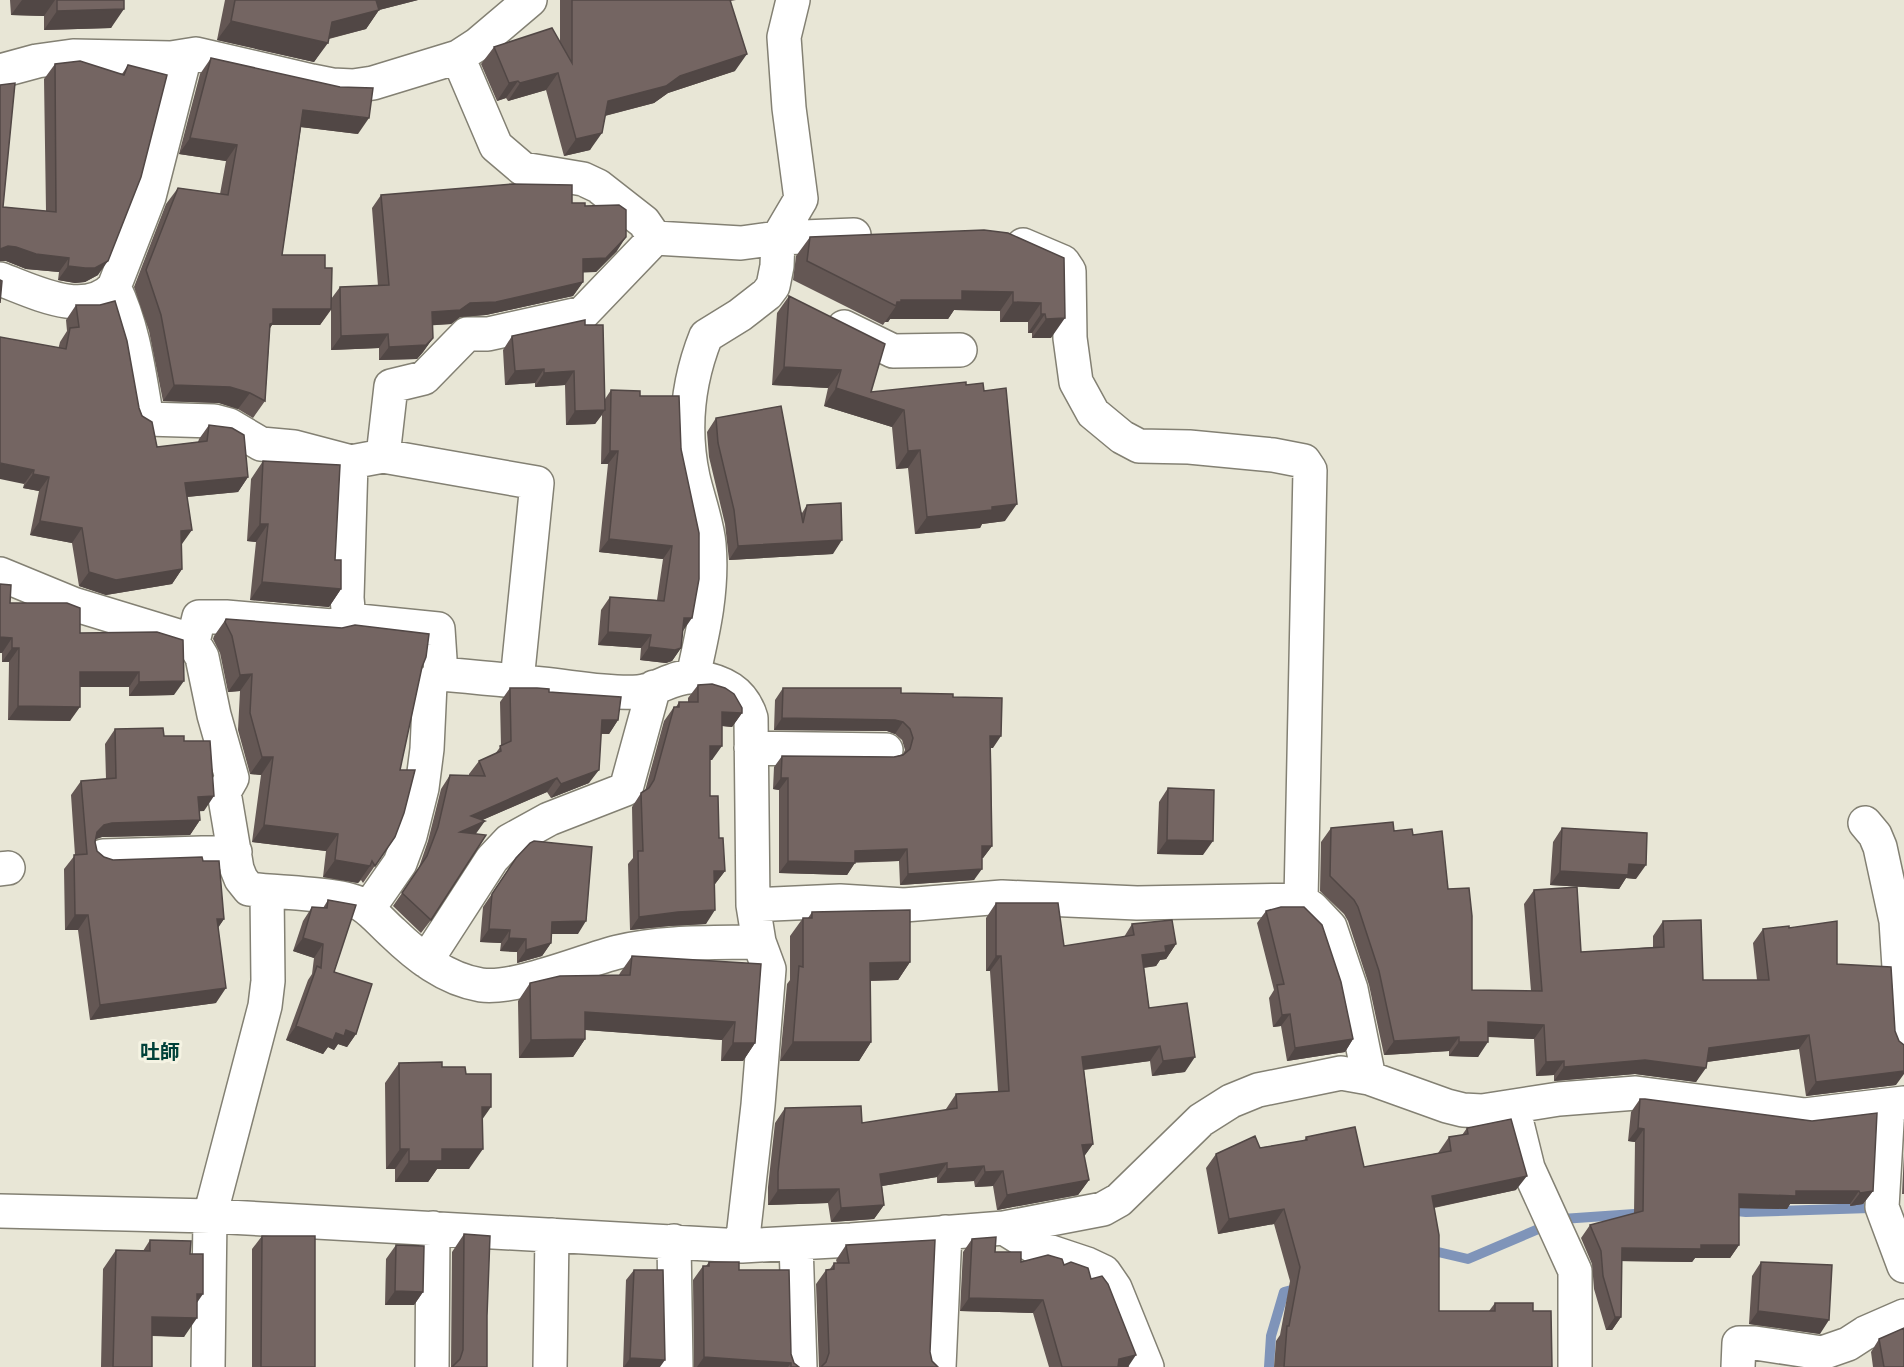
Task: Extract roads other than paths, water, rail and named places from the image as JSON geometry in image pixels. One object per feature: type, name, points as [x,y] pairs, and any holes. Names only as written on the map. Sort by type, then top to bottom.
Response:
[{"type":"street","points":[[0,71],[37,61],[73,56],[171,58],[196,54],[312,81],[353,86],[373,83],[458,57],[478,44],[530,0]]},
{"type":"street","points":[[693,676],[708,609],[711,581],[709,542],[693,475],[687,436],[689,402],[696,367],[706,336],[740,315],[773,286],[777,266],[778,238],[801,200],[789,108],[784,37],[793,0]]},
{"type":"street","points":[[0,279],[60,301],[74,302],[108,294],[114,287],[149,197],[184,56]]},
{"type":"street","points":[[458,57],[496,147],[523,169],[583,179],[598,186],[644,222],[655,238]]},
{"type":"street","points":[[383,456],[391,386],[424,378],[467,334],[488,334],[583,313],[655,238],[741,243],[778,238],[888,234]]},
{"type":"street","points":[[1000,234],[1063,262],[1069,271],[1070,338],[1076,382],[1093,413],[1122,437],[1139,446],[1189,447],[1273,455],[1304,461],[1310,470],[1300,900]]},
{"type":"street","points":[[114,287],[123,305],[132,336],[147,419],[214,421],[229,425],[261,444],[294,447],[351,462],[383,456],[537,483],[517,681]]},
{"type":"street","points":[[770,289],[892,351],[960,350]]},
{"type":"street","points":[[349,620],[347,598],[351,462]]},
{"type":"street","points":[[0,574],[73,604],[193,642],[202,657],[212,707],[232,778],[224,792],[241,879],[249,889],[360,903],[417,957],[449,975],[484,986],[505,985],[620,952],[677,944],[759,942]]},
{"type":"street","points":[[193,642],[199,617],[226,617],[332,626],[349,620],[438,629],[441,675]]},
{"type":"street","points":[[368,909],[400,863],[410,836],[422,788],[427,749],[430,684],[441,675],[629,692],[641,692],[693,676],[735,691],[746,703],[751,718],[753,905],[759,942],[768,969],[758,1105],[742,1246]]},
{"type":"street","points":[[426,961],[492,859],[509,841],[549,819],[626,789],[654,687]]},
{"type":"street","points":[[751,748],[886,750]]},
{"type":"street","points":[[1864,823],[1875,835],[1881,847],[1896,921],[1904,1044]]},
{"type":"street","points":[[103,856],[235,852]]},
{"type":"street","points":[[208,1367],[210,1216],[265,1006],[268,970],[267,892]]},
{"type":"street","points":[[753,905],[840,901],[904,905],[1002,897],[1137,903],[1300,900],[1312,908],[1330,927],[1351,989],[1369,1078]]},
{"type":"street","points":[[0,1211],[210,1216],[742,1246],[1004,1228],[1103,1209],[1119,1200],[1201,1120],[1231,1101],[1258,1090],[1341,1073],[1369,1078],[1463,1110],[1482,1111],[1559,1099],[1636,1093],[1805,1115],[1896,1104],[1882,1207],[1904,1266]]},
{"type":"street","points":[[1514,1107],[1528,1168],[1574,1265],[1577,1278],[1575,1367]]},
{"type":"street","points":[[432,1367],[434,1228]]},
{"type":"street","points":[[1004,1228],[1033,1246],[1104,1272],[1115,1288],[1147,1367]]},
{"type":"street","points":[[939,1367],[945,1232]]},
{"type":"street","points":[[550,1367],[552,1234]]},
{"type":"street","points":[[674,1241],[676,1367]]},
{"type":"street","points":[[796,1243],[800,1367]]},
{"type":"street","points":[[1738,1367],[1739,1343],[1755,1343],[1822,1353],[1848,1344],[1865,1333],[1904,1316]]},
{"type":"waterway","points":[[1727,1210],[1746,1212],[1870,1208]]},
{"type":"waterway","points":[[1428,1254],[1438,1252],[1468,1259],[1562,1219],[1649,1213]]},
{"type":"waterway","points":[[1269,1367],[1271,1336],[1284,1292],[1299,1288]]},
{"type":"district","name":"吐師","points":[[160,1051]]}]
